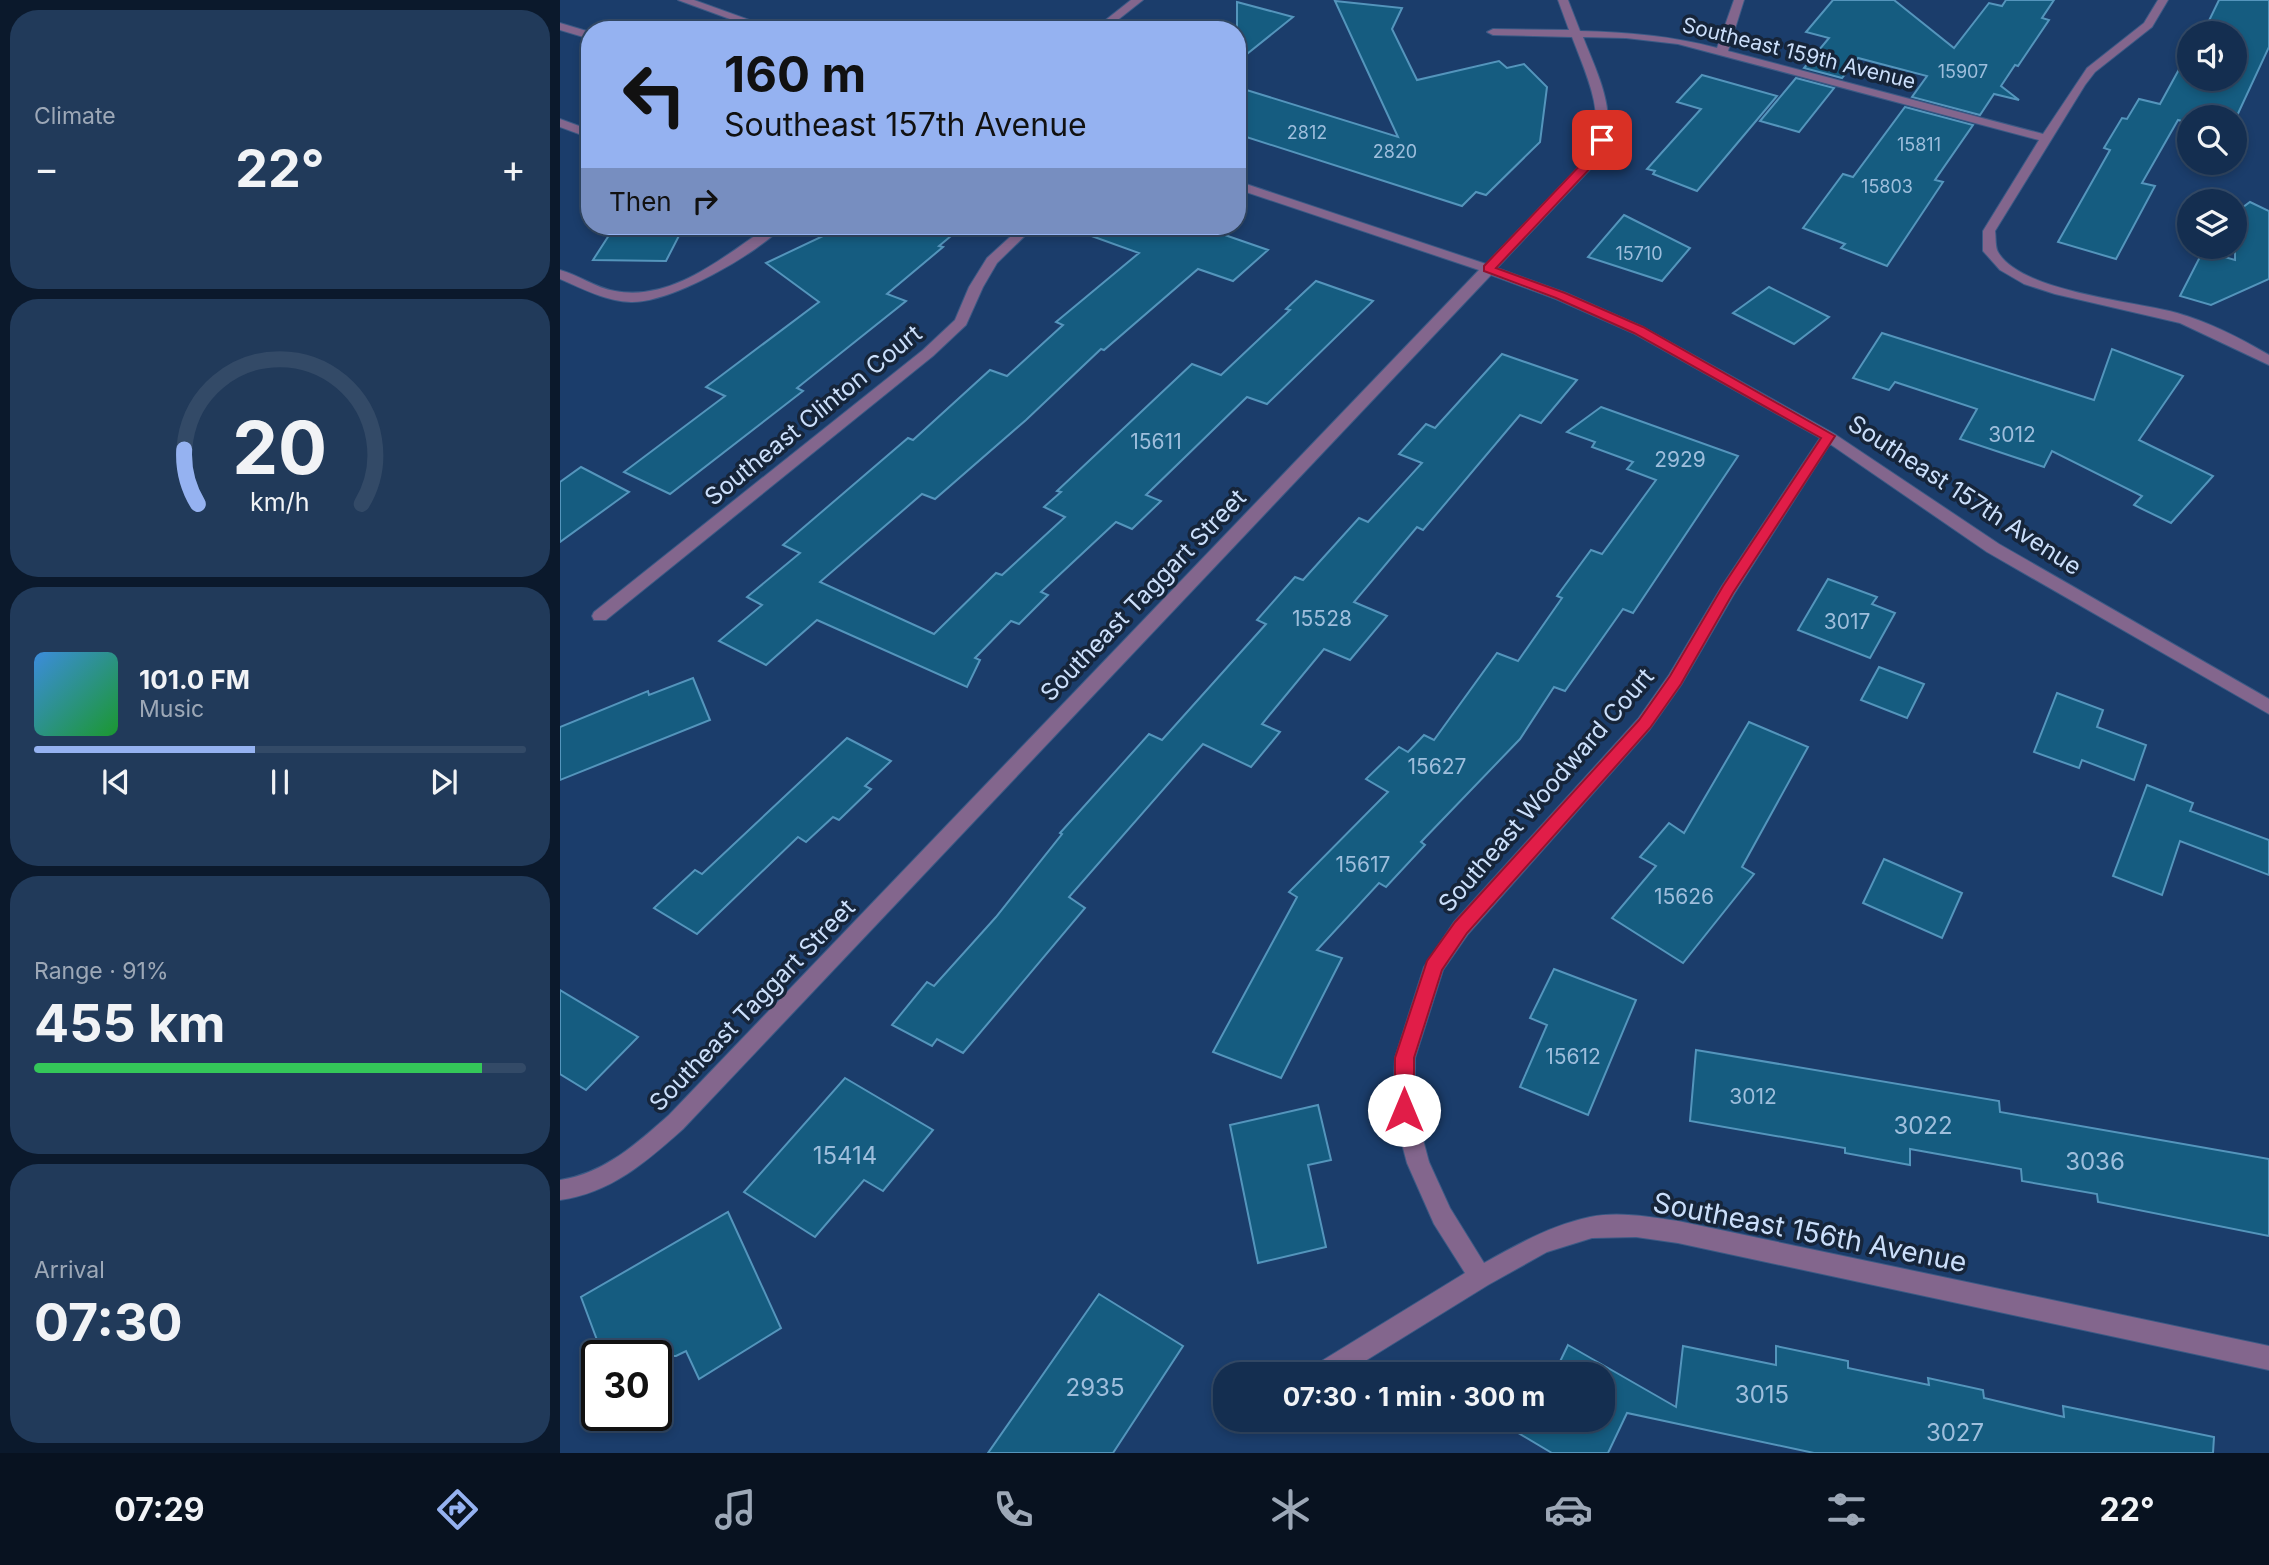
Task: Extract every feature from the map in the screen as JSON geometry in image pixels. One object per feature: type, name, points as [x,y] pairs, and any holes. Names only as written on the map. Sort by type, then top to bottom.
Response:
[{"type":"street","points":[[682,0],[745,21]]},
{"type":"street","points":[[1110,21],[1138,0]]},
{"type":"street","points":[[1493,32],[1574,33],[1563,0]]},
{"type":"street","points":[[1722,51],[1740,0]]},
{"type":"street","points":[[2163,0],[2148,25],[2086,76],[2045,138],[1986,240],[1994,259],[2004,268],[2029,281],[2111,306],[2140,308],[2171,316],[2214,331],[2265,354]]},
{"type":"street","points":[[560,26],[581,33]]},
{"type":"street","name":"Southeast 159th Avenue","points":[[1574,33],[1643,36],[1722,51],[2045,138]]},
{"type":"street","name":"Southeast Taggart Street","points":[[560,1190],[573,1189],[614,1172],[676,1122],[1593,159],[1602,140],[1604,117],[1601,102],[1574,33]]},
{"type":"street","points":[[560,123],[581,131]]},
{"type":"street","name":"Southeast 157th Avenue","points":[[1246,188],[1488,269],[1561,296],[1638,330],[1829,436],[1993,548],[2269,707]]},
{"type":"street","points":[[560,274],[611,295],[640,298],[674,291],[763,235]]},
{"type":"street","name":"Southeast Clinton Court","points":[[600,616],[928,353],[961,322],[976,287],[992,261],[1019,235]]},
{"type":"street","name":"Southeast Woodward Court","points":[[1480,1277],[1442,1216],[1419,1163],[1404,1110],[1405,1058],[1434,967],[1461,928],[1644,724],[1675,680],[1728,590],[1829,436]]},
{"type":"street","name":"Southeast 156th Avenue","points":[[1341,1362],[1480,1277],[1542,1243],[1592,1227],[1636,1226],[1678,1232],[2269,1358]]},
{"type":"building","points":[[1833,0],[1894,0],[1954,48],[1989,3],[2002,6],[2006,0],[2054,0],[2042,18],[2049,20],[2001,86],[2019,100],[1994,94],[1980,115],[1912,97],[1927,76],[1858,58],[1842,78],[1804,68],[1829,38],[1806,32]]},
{"type":"building","points":[[2219,0],[2269,0],[2269,47],[2242,105],[2177,105],[2177,122],[2142,183],[2155,186],[2116,259],[2058,242],[2110,150],[2104,148],[2122,118],[2127,119],[2139,99],[2160,104],[2177,73],[2177,91],[2247,91],[2247,21],[2209,21]]},
{"type":"building","points":[[1335,1],[1402,8],[1392,29],[1417,80],[1499,61],[1507,68],[1524,64],[1547,87],[1540,142],[1486,195],[1476,192],[1462,206],[1246,137],[1246,90],[1398,137]]},
{"type":"building","points":[[1237,2],[1293,17],[1246,55],[1246,21],[1237,21]]},
{"type":"building","points":[[1702,75],[1777,96],[1697,191],[1653,174],[1655,171],[1647,169],[1701,109],[1677,102]]},
{"type":"building","points":[[1796,78],[1834,88],[1799,132],[1760,121]]},
{"type":"building","points":[[1905,107],[1973,125],[1935,180],[1943,182],[1887,266],[1841,248],[1845,244],[1803,228],[1843,174],[1853,177]]},
{"type":"building","points":[[2250,202],[2269,211],[2269,279],[2211,305],[2180,296],[2199,259],[2247,259],[2247,204]]},
{"type":"building","points":[[1624,215],[1690,248],[1662,281],[1588,257]]},
{"type":"building","points":[[609,235],[679,235],[666,261],[593,260]]},
{"type":"building","points":[[825,235],[952,235],[939,246],[943,247],[887,294],[906,301],[797,388],[803,391],[670,494],[624,472],[725,396],[706,387],[819,302],[766,263]]},
{"type":"building","points":[[1089,235],[1225,235],[1268,250],[1233,281],[1198,269],[1104,350],[1101,349],[1026,420],[935,499],[922,494],[820,582],[934,634],[996,573],[1002,575],[1065,517],[1044,507],[1061,492],[1057,491],[1192,364],[1221,375],[1290,310],[1286,309],[1316,281],[1373,301],[1267,404],[1247,397],[1146,495],[1161,501],[1132,529],[1116,522],[1041,592],[1048,595],[1019,624],[1011,621],[975,658],[980,660],[967,687],[817,620],[766,665],[719,641],[762,605],[747,597],[800,553],[783,545],[908,438],[913,440],[990,370],[1007,376],[1063,325],[1056,322],[1139,253]]},
{"type":"building","points":[[1769,287],[1829,317],[1794,344],[1733,313]]},
{"type":"building","points":[[1882,333],[2094,400],[2112,349],[2183,376],[2139,440],[2213,476],[2171,523],[2134,505],[2142,496],[2052,451],[2044,467],[1960,439],[1977,409],[1895,382],[1889,390],[1853,378]]},
{"type":"building","points":[[1502,354],[1577,380],[1541,423],[1520,415],[1423,530],[1417,527],[1354,602],[1387,616],[1350,660],[1324,649],[1262,724],[1280,732],[1251,767],[1203,744],[1069,897],[1085,908],[963,1053],[937,1039],[932,1046],[892,1025],[927,982],[934,986],[996,917],[1062,834],[1060,833],[1149,734],[1162,740],[1266,624],[1257,620],[1295,577],[1303,580],[1359,518],[1368,522],[1422,463],[1399,454],[1426,424],[1435,428]]},
{"type":"building","points":[[1601,407],[1738,456],[1633,613],[1623,609],[1565,691],[1554,687],[1520,739],[1421,842],[1425,845],[1386,887],[1379,883],[1317,950],[1342,958],[1281,1078],[1213,1052],[1297,897],[1289,892],[1388,792],[1366,779],[1399,747],[1408,752],[1424,735],[1434,740],[1497,653],[1518,661],[1562,598],[1557,596],[1591,550],[1602,554],[1656,480],[1627,469],[1633,462],[1592,447],[1595,442],[1567,432]]},
{"type":"building","points":[[581,467],[629,492],[560,542],[560,482]]},
{"type":"building","points":[[1828,579],[1877,597],[1872,604],[1895,613],[1870,658],[1798,630]]},
{"type":"building","points":[[1879,667],[1924,684],[1907,718],[1861,700]]},
{"type":"building","points":[[693,678],[710,720],[560,780],[560,727],[648,691],[649,695]]},
{"type":"building","points":[[2057,693],[2103,710],[2097,727],[2146,745],[2134,780],[2082,760],[2079,768],[2034,752]]},
{"type":"building","points":[[1749,722],[1808,747],[1742,867],[1754,874],[1683,963],[1612,918],[1656,866],[1640,857],[1669,823],[1684,833]]},
{"type":"building","points":[[847,738],[891,761],[865,786],[871,789],[839,820],[833,817],[806,842],[798,837],[697,934],[654,908],[695,870],[702,874]]},
{"type":"building","points":[[2147,785],[2193,803],[2190,811],[2269,840],[2269,875],[2180,841],[2162,895],[2113,876]]},
{"type":"building","points":[[1884,859],[1962,893],[1942,938],[1863,903]]},
{"type":"building","points":[[1554,969],[1636,1000],[1588,1115],[1520,1087],[1547,1025],[1530,1018]]},
{"type":"building","points":[[560,990],[638,1037],[586,1090],[560,1074]]},
{"type":"building","points":[[1696,1050],[1999,1101],[2000,1112],[2269,1159],[2269,1236],[2098,1202],[2097,1194],[2022,1181],[2021,1169],[1910,1149],[1910,1165],[1845,1153],[1845,1148],[1690,1121]]},
{"type":"building","points":[[845,1078],[933,1130],[883,1191],[864,1180],[815,1237],[744,1192]]},
{"type":"building","points":[[1318,1105],[1331,1160],[1308,1165],[1326,1247],[1258,1263],[1230,1125]]},
{"type":"building","points":[[728,1212],[781,1328],[699,1379],[686,1351],[672,1356],[672,1340],[597,1340],[581,1297]]},
{"type":"building","points":[[1099,1294],[1183,1346],[1113,1453],[988,1453]]},
{"type":"building","points":[[1568,1345],[1598,1362],[1560,1362]]},
{"type":"building","points":[[1683,1346],[1776,1365],[1776,1346],[1848,1361],[1848,1368],[1929,1385],[1928,1378],[1983,1390],[1984,1398],[2064,1417],[2063,1406],[2214,1437],[2213,1453],[1814,1453],[1627,1413],[1608,1453],[1552,1453],[1517,1432],[1615,1432],[1615,1372],[1676,1407]]},
{"type":"route","points":[[1404,1110],[1405,1058],[1417,1012],[1434,967],[1461,928],[1644,724],[1675,680],[1728,590],[1829,436],[1638,330],[1561,296],[1488,269],[1593,159],[1602,140]]}]
